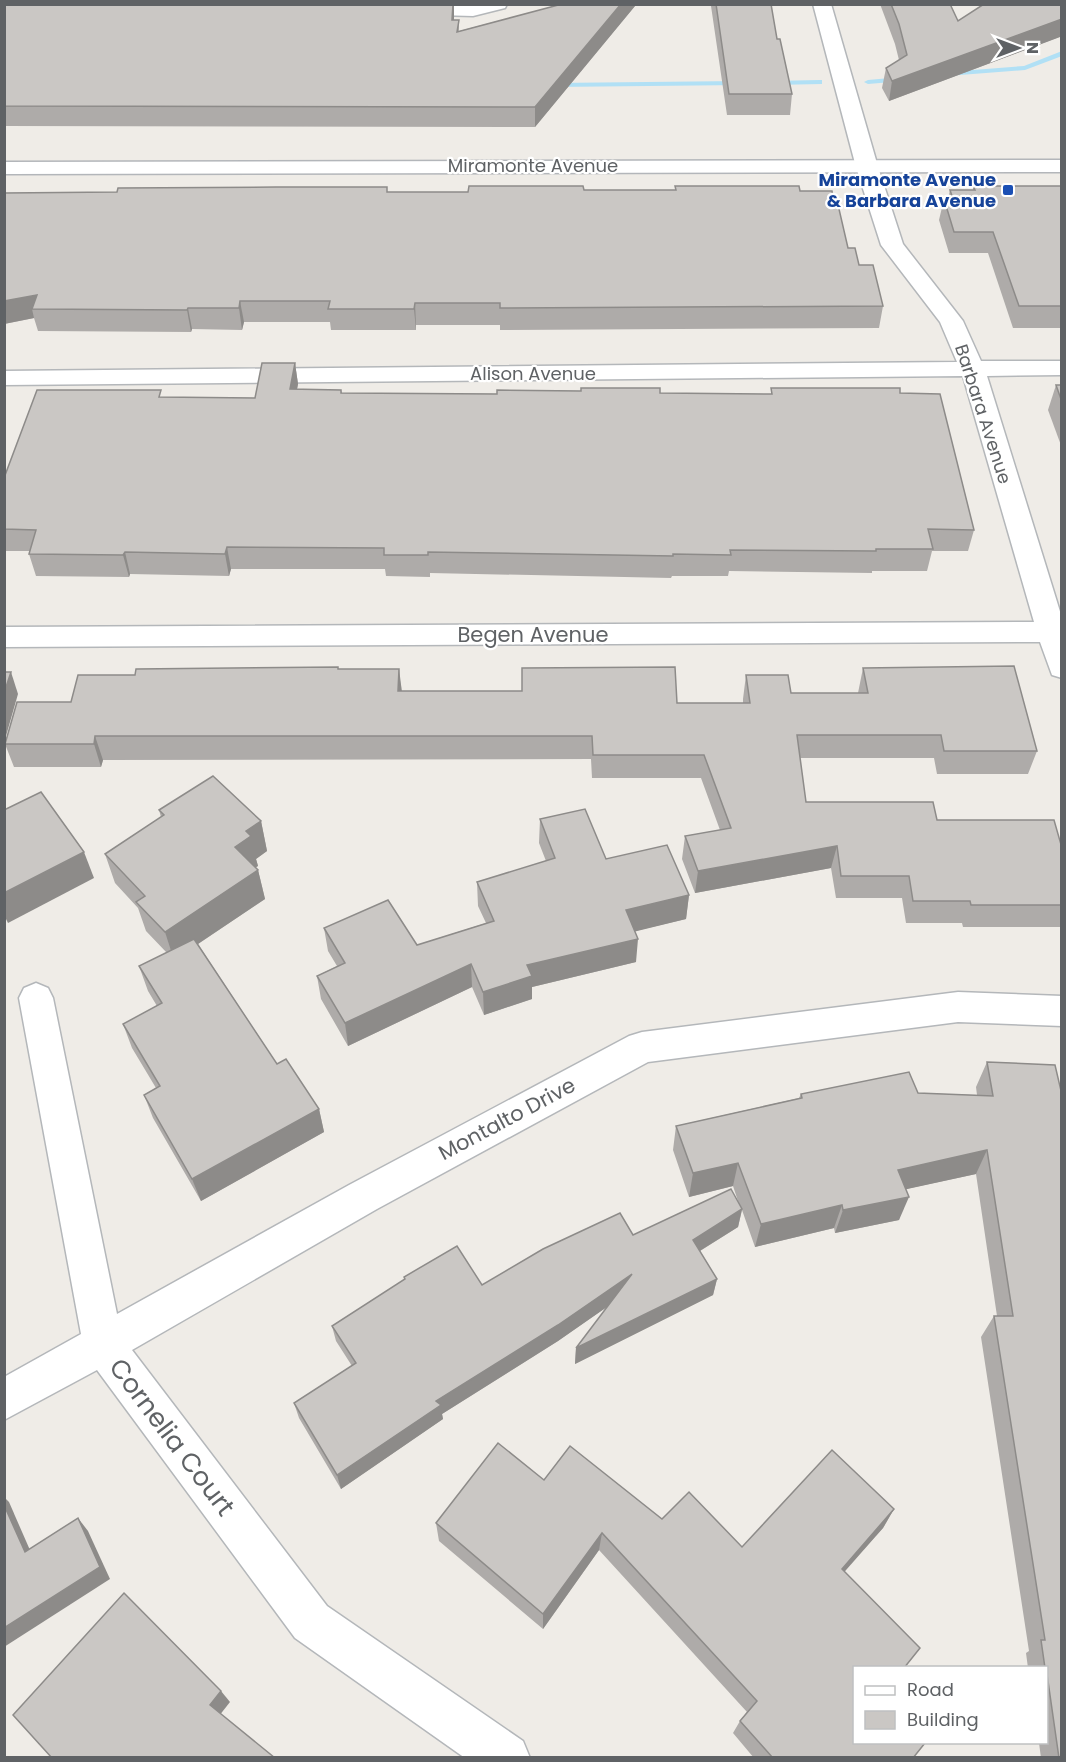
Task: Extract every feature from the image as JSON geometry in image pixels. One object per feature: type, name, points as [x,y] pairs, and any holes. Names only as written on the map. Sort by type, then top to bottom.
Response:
[{"type":"street","points":[[391,10],[473,10],[498,4]]},
{"type":"street","name":"Barbara Avenue","points":[[822,4],[867,167],[892,245],[951,321],[973,370],[1056,632],[1062,668]]},
{"type":"street","name":"Miramonte Avenue","points":[[4,168],[1062,166]]},
{"type":"street","name":"Alison Avenue","points":[[4,378],[1062,368]]},
{"type":"street","name":"Begen Avenue","points":[[4,637],[1056,632]]},
{"type":"street","name":"Cornelia Court","points":[[36,998],[103,1344],[311,1622],[506,1758]]},
{"type":"street","name":"Montalto Drive","points":[[4,1400],[363,1197],[642,1047],[958,1007],[1062,1011]]},
{"type":"building","points":[[4,4],[453,4],[452,20],[459,20],[457,32],[562,4],[621,4],[535,107],[4,106]]},
{"type":"building","points":[[716,4],[771,4],[777,39],[780,39],[792,94],[729,94]]},
{"type":"building","points":[[891,4],[950,4],[958,21],[984,4],[1062,4],[1062,19],[892,81],[886,68],[907,55]]},
{"type":"building","points":[[469,186],[583,186],[584,190],[676,190],[675,186],[799,186],[800,191],[832,191],[833,196],[836,196],[848,248],[855,248],[859,265],[873,265],[883,306],[500,308],[500,303],[415,303],[414,309],[328,309],[330,301],[240,301],[239,308],[188,308],[187,310],[32,309],[37,295],[4,301],[4,193],[117,192],[118,188],[276,187],[387,187],[387,192],[468,192]]},
{"type":"building","points":[[973,186],[1062,186],[1062,306],[1019,306],[993,232],[954,232],[944,199],[953,199],[950,190],[975,190]]},
{"type":"building","points":[[262,363],[295,363],[290,389],[341,390],[341,393],[497,394],[497,390],[581,391],[581,388],[660,388],[660,393],[772,394],[771,388],[900,388],[900,393],[940,394],[974,530],[928,529],[933,549],[730,550],[731,555],[673,554],[673,556],[428,552],[428,555],[384,555],[384,548],[227,547],[225,554],[125,552],[123,555],[29,554],[36,530],[4,529],[4,478],[37,390],[161,390],[159,397],[255,398]]},
{"type":"building","points":[[1056,385],[1062,385],[1062,402]]},
{"type":"building","points":[[1014,666],[1037,751],[944,751],[941,735],[797,735],[806,802],[933,802],[937,820],[1054,820],[1062,848],[1062,905],[971,905],[970,901],[913,901],[909,876],[841,876],[837,846],[698,871],[685,836],[731,828],[704,755],[593,755],[592,736],[95,736],[94,744],[5,744],[17,702],[71,702],[78,675],[135,675],[136,669],[338,667],[338,669],[399,669],[398,691],[522,691],[522,668],[675,667],[677,703],[750,703],[746,675],[788,675],[791,693],[868,693],[863,668]]},
{"type":"building","points":[[4,672],[11,672],[4,693]]},
{"type":"building","points":[[213,776],[261,821],[246,831],[251,836],[235,847],[258,870],[165,932],[136,902],[145,896],[105,854],[164,815],[159,810]]},
{"type":"building","points":[[41,792],[84,852],[4,893],[4,810]]},
{"type":"building","points":[[585,809],[606,859],[667,845],[689,895],[626,910],[638,939],[527,965],[532,976],[483,992],[471,964],[345,1023],[317,976],[345,963],[324,928],[388,900],[417,945],[494,921],[477,882],[555,858],[540,819]]},
{"type":"building","points":[[194,939],[277,1064],[286,1059],[319,1109],[192,1179],[144,1095],[160,1086],[123,1024],[162,1003],[139,966]]},
{"type":"building","points":[[987,1062],[1055,1065],[1062,1095],[1062,1758],[1059,1758],[1048,1666],[1045,1666],[1041,1640],[1045,1640],[994,1316],[1013,1316],[987,1150],[898,1170],[909,1197],[843,1210],[842,1205],[761,1224],[738,1163],[693,1173],[676,1126],[802,1098],[801,1094],[909,1072],[918,1093],[993,1096]]},
{"type":"building","points":[[731,1189],[742,1209],[693,1240],[717,1279],[576,1348],[632,1274],[558,1325],[436,1401],[441,1405],[337,1475],[294,1403],[356,1363],[332,1326],[405,1279],[404,1277],[457,1246],[482,1285],[543,1249],[620,1213],[633,1235]]},
{"type":"building","points":[[498,1443],[544,1480],[570,1446],[662,1519],[689,1492],[742,1547],[832,1450],[894,1509],[842,1569],[920,1648],[906,1666],[853,1666],[853,1744],[924,1744],[913,1758],[773,1758],[740,1721],[757,1701],[602,1533],[543,1614],[436,1523]]},
{"type":"building","points":[[4,1505],[25,1552],[78,1518],[100,1567],[4,1628]]},
{"type":"building","points":[[124,1593],[221,1691],[210,1705],[275,1758],[52,1758],[13,1715]]},
{"type":"waterway","points":[[947,74],[1025,68],[1062,53]]},
{"type":"waterway","points":[[868,82],[901,79]]},
{"type":"waterway","points":[[772,83],[819,82]]},
{"type":"waterway","points":[[553,85],[740,83]]},
{"type":"place","name":"Miramonte Avenue & Barbara Avenue","points":[[1008,190]]}]
